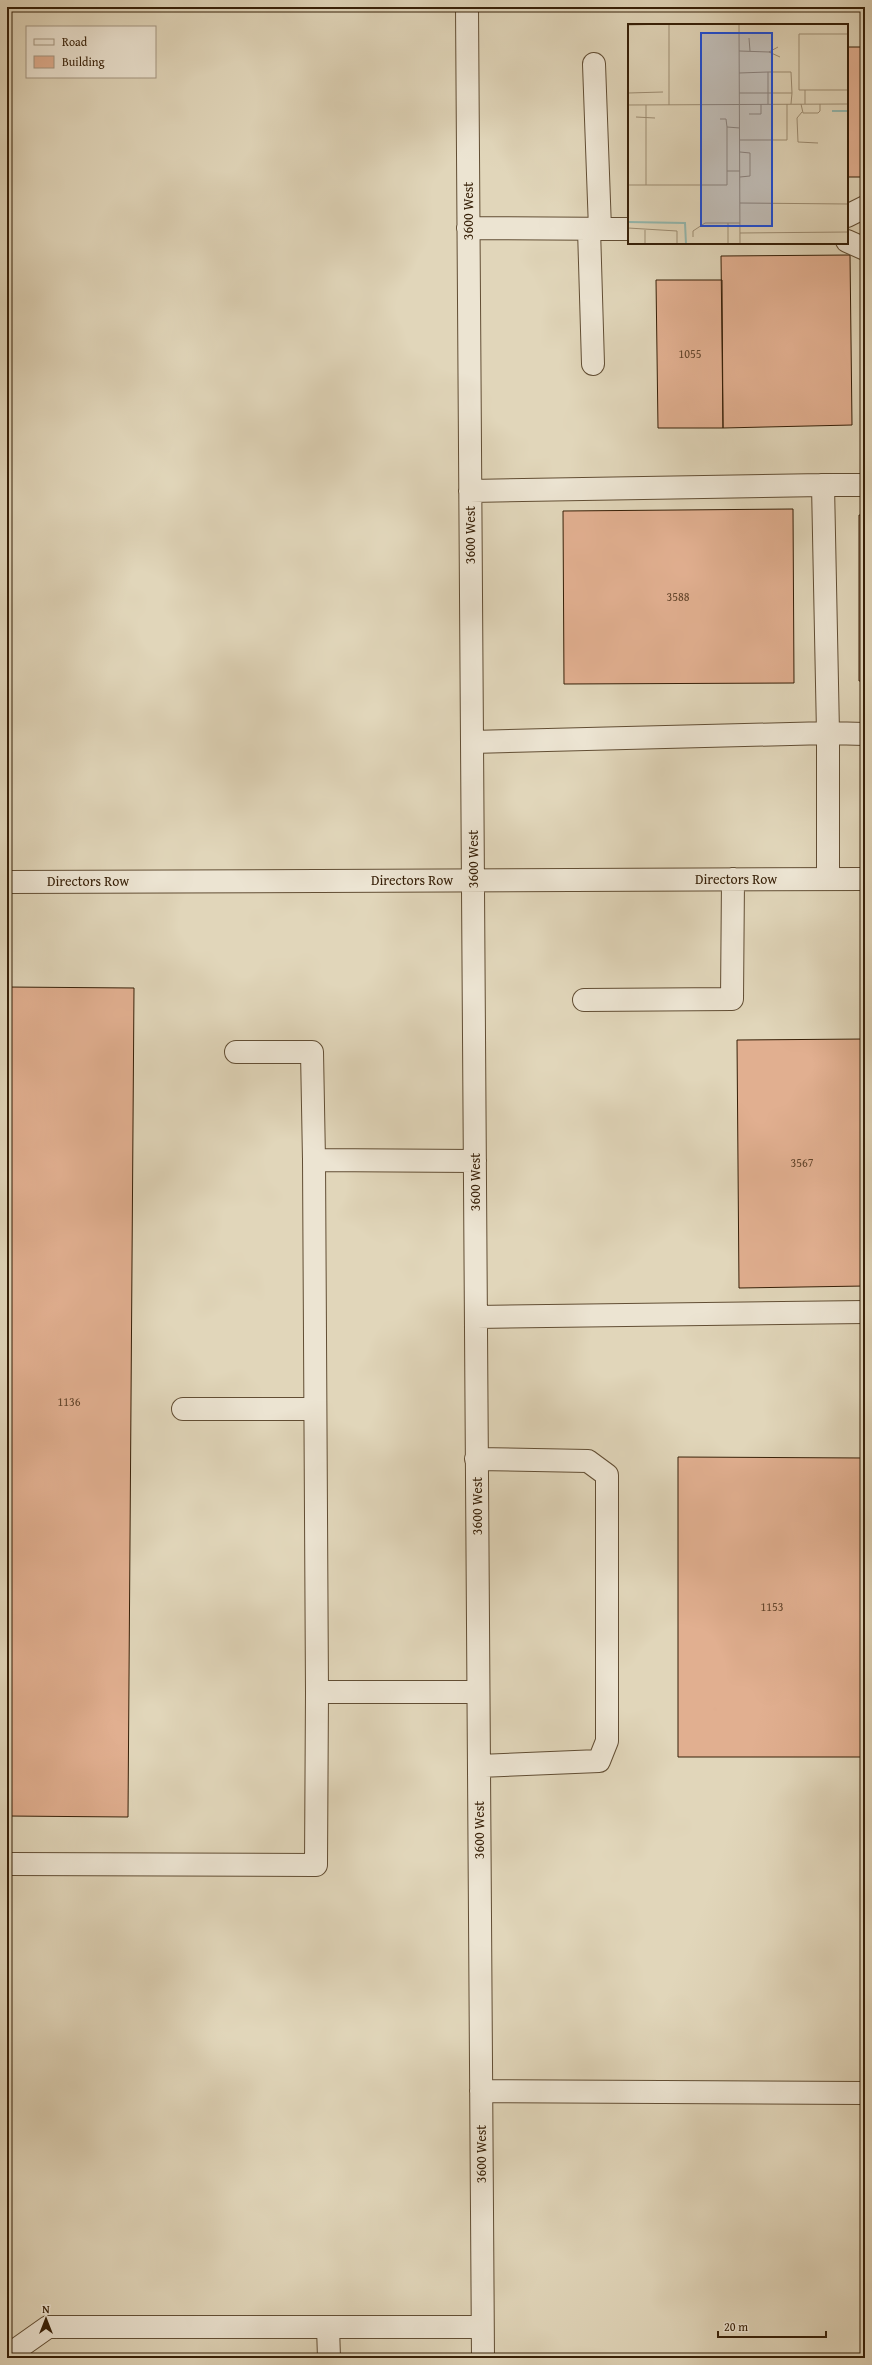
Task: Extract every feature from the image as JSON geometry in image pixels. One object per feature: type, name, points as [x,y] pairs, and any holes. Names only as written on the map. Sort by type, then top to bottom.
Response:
[{"type":"street","name":"3600 West","points":[[467,7],[483,2358]]},
{"type":"street","points":[[593,364],[594,64]]},
{"type":"street","points":[[848,216],[865,207]]},
{"type":"street","points":[[468,228],[628,229]]},
{"type":"street","points":[[848,240],[865,249]]},
{"type":"street","points":[[821,485],[828,733],[828,879]]},
{"type":"street","points":[[470,491],[865,485]]},
{"type":"street","points":[[472,742],[828,733],[865,734]]},
{"type":"street","points":[[584,1000],[732,999],[734,879]]},
{"type":"street","name":"Directors Row","points":[[7,882],[865,879]]},
{"type":"street","points":[[7,1864],[316,1865],[317,1692],[312,1052],[236,1052]]},
{"type":"street","points":[[314,1160],[475,1161]]},
{"type":"street","points":[[476,1316],[865,1312]]},
{"type":"street","points":[[183,1409],[315,1409]]},
{"type":"street","points":[[476,1459],[588,1461],[607,1475],[607,1741],[599,1761],[479,1766]]},
{"type":"street","points":[[317,1692],[478,1692]]},
{"type":"street","points":[[481,2091],[865,2093]]},
{"type":"street","points":[[7,2356],[48,2327],[482,2327]]},
{"type":"street","points":[[328,2327],[329,2358]]},
{"type":"building","points":[[848,47],[865,47],[865,177],[848,177]]},
{"type":"building","points":[[850,255],[852,425],[723,428],[721,256]]},
{"type":"building","points":[[656,280],[722,280],[723,428],[658,428]]},
{"type":"building","points":[[793,509],[794,683],[564,684],[563,511]]},
{"type":"building","points":[[859,515],[865,515],[865,681],[859,681]]},
{"type":"building","points":[[7,987],[134,988],[128,1817],[7,1816]]},
{"type":"building","points":[[865,1039],[865,1286],[739,1288],[737,1040]]},
{"type":"building","points":[[678,1457],[865,1458],[865,1757],[678,1757]]},
{"type":"building","points":[[263,2357],[263,2358],[57,2358]]}]
